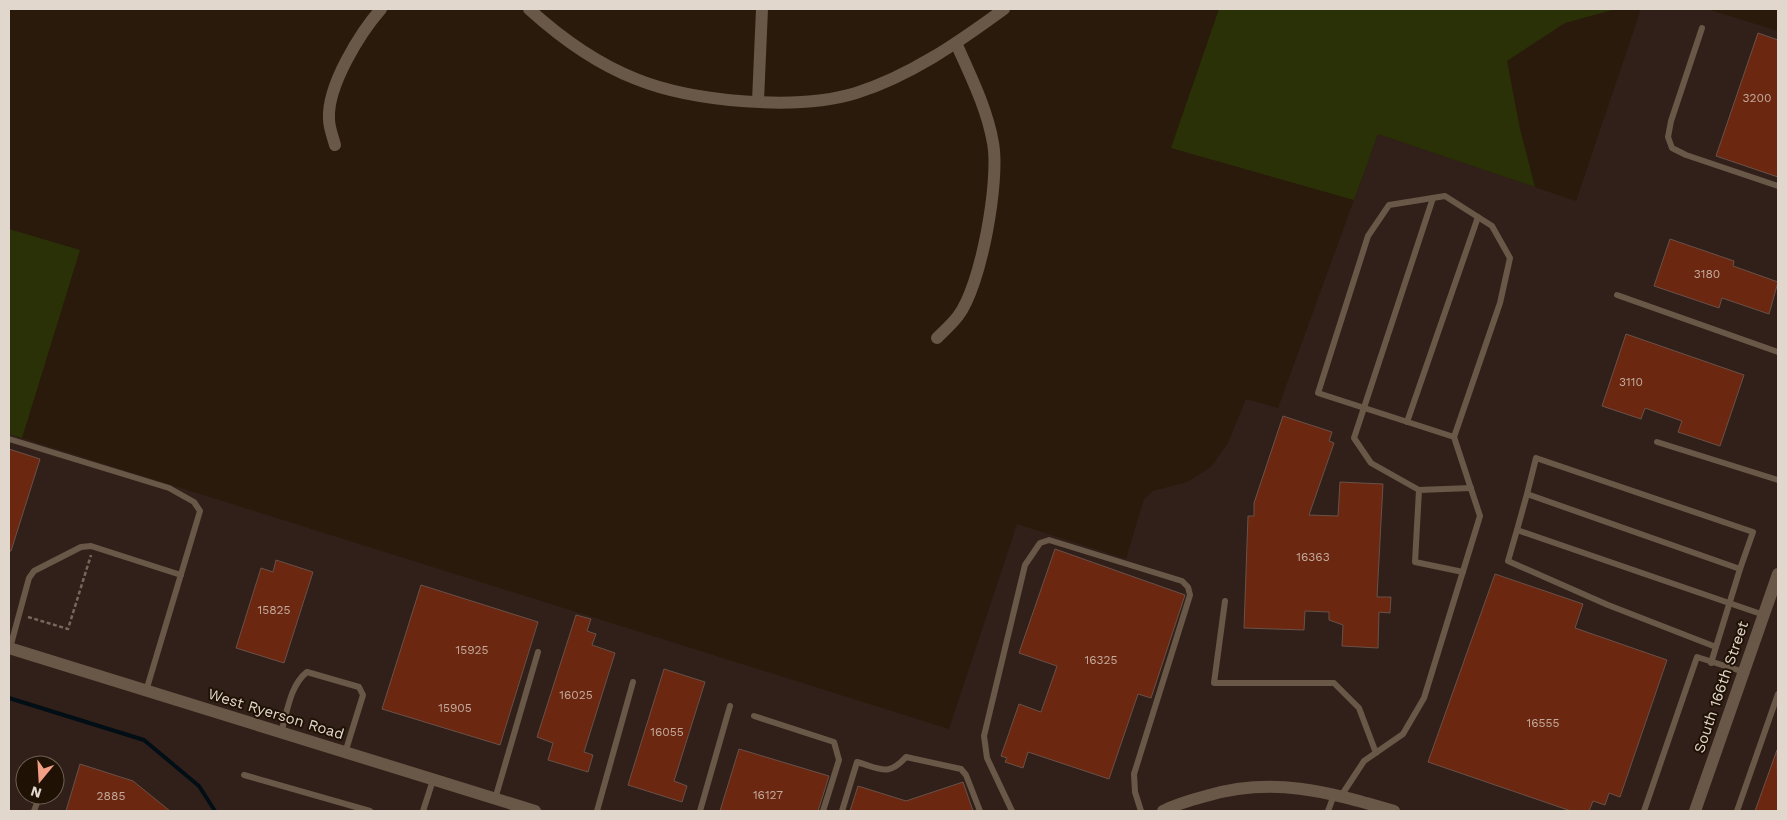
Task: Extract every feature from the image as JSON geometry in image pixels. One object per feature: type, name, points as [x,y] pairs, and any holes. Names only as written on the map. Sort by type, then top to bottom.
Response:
[{"type":"street","points":[[335,145],[329,118],[333,93],[355,46],[381,9]]},
{"type":"street","points":[[528,9],[557,34],[586,54],[636,79],[654,85],[717,98],[758,101],[821,100],[857,92],[912,68],[956,43],[1004,9]]},
{"type":"street","points":[[758,101],[762,9]]},
{"type":"street","points":[[937,338],[959,316],[971,291],[987,227],[995,184],[996,166],[987,120],[956,43]]},
{"type":"street","name":"South 166th Street","points":[[1695,811],[1764,615],[1776,589],[1778,574]]},
{"type":"street","name":"West Ryerson Road","points":[[9,648],[534,811]]},
{"type":"street","points":[[1162,811],[1175,805],[1242,787],[1266,786],[1311,789],[1387,810]]},
{"type":"lane","points":[[1702,28],[1671,121],[1668,137],[1672,148],[1686,155],[1778,186]]},
{"type":"lane","points":[[1328,811],[1364,761],[1403,734],[1424,698],[1480,516],[1454,437],[1500,302],[1510,258],[1492,226],[1445,196],[1388,205],[1368,236],[1318,393],[1454,437]]},
{"type":"lane","points":[[1433,198],[1354,438],[1371,463],[1419,490],[1471,488]]},
{"type":"lane","points":[[1407,422],[1478,217]]},
{"type":"lane","points":[[1617,295],[1778,352]]},
{"type":"lane","points":[[9,438],[169,488],[194,502],[200,511],[146,691]]},
{"type":"lane","points":[[1658,442],[1778,480]]},
{"type":"lane","points":[[1711,663],[1752,532],[1536,458],[1508,561],[1608,606],[1716,647]]},
{"type":"lane","points":[[1419,490],[1415,562],[1463,572]]},
{"type":"lane","points":[[1527,494],[1740,569]]},
{"type":"lane","points":[[1517,530],[1764,615]]},
{"type":"lane","points":[[1012,811],[987,758],[984,736],[1026,565],[1040,543],[1049,540],[1182,581],[1188,587],[1190,595],[1134,774],[1135,792],[1141,811]]},
{"type":"lane","points":[[9,648],[29,578],[34,571],[81,547],[93,547],[182,575]]},
{"type":"lane","points":[[1225,601],[1214,684],[1334,683],[1359,708],[1376,753]]},
{"type":"lane","points":[[495,799],[538,652]]},
{"type":"lane","points":[[1644,811],[1697,657],[1744,672]]},
{"type":"lane","points":[[282,733],[295,687],[300,677],[307,672],[359,687],[363,695],[345,752]]},
{"type":"lane","points":[[597,811],[632,682]]},
{"type":"lane","points":[[1737,811],[1778,694]]},
{"type":"lane","points":[[700,811],[730,706]]},
{"type":"lane","points":[[754,716],[834,742],[839,760],[823,811]]},
{"type":"lane","points":[[842,811],[857,762],[886,770],[895,769],[906,757],[960,769],[966,775],[980,811]]},
{"type":"lane","points":[[244,775],[370,811]]},
{"type":"lane","points":[[423,811],[433,780]]},
{"type":"path","points":[[19,614],[68,629],[93,547]]},
{"type":"shaded area","points":[[1641,9],[1707,9],[1778,31],[1778,811],[9,811],[9,434],[949,729],[1017,524],[1126,559],[1144,499],[1153,491],[1187,482],[1211,467],[1228,443],[1246,399],[1278,408],[1378,134],[1576,201]]},
{"type":"green space","points":[[1219,9],[1616,9],[1565,23],[1507,61],[1520,129],[1535,187],[1378,134],[1354,200],[1171,148]]},
{"type":"green space","points":[[9,229],[80,250],[22,438],[9,434]]},
{"type":"building","points":[[1758,33],[1778,40],[1778,177],[1716,156]]},
{"type":"building","points":[[1670,239],[1734,261],[1733,266],[1778,282],[1769,314],[1722,298],[1719,308],[1654,286]]},
{"type":"building","points":[[1626,334],[1744,375],[1720,446],[1678,432],[1682,421],[1645,408],[1641,419],[1602,406]]},
{"type":"building","points":[[1283,416],[1332,432],[1329,441],[1334,443],[1309,515],[1338,516],[1340,482],[1383,484],[1377,597],[1391,597],[1390,613],[1379,612],[1378,648],[1342,646],[1343,625],[1329,620],[1329,612],[1305,611],[1304,630],[1244,628],[1248,516],[1254,516],[1254,503]]},
{"type":"building","points":[[9,449],[40,459],[11,551],[9,551]]},
{"type":"building","points":[[1055,549],[1185,595],[1151,698],[1138,694],[1109,779],[1028,752],[1023,768],[1005,762],[1007,758],[1001,756],[1019,704],[1041,712],[1057,666],[1019,653]]},
{"type":"building","points":[[276,560],[313,572],[284,663],[236,648],[261,568],[273,572]]},
{"type":"building","points":[[1495,574],[1583,604],[1575,628],[1667,660],[1620,797],[1609,793],[1605,805],[1593,801],[1589,811],[1571,811],[1428,762]]},
{"type":"building","points":[[421,585],[538,622],[500,745],[382,709]]},
{"type":"building","points":[[576,615],[591,619],[587,631],[596,634],[592,645],[615,653],[584,752],[593,755],[588,772],[548,760],[553,743],[537,737]]},
{"type":"building","points":[[664,669],[705,682],[674,781],[687,786],[682,802],[628,785]]},
{"type":"building","points":[[739,749],[829,776],[818,811],[720,811]]},
{"type":"building","points":[[1777,750],[1778,811],[1755,811]]},
{"type":"building","points":[[80,764],[133,781],[170,811],[66,811]]},
{"type":"building","points":[[963,782],[973,811],[850,811],[858,786],[906,801]]},
{"type":"waterway","points":[[9,698],[144,740],[199,786],[215,811]]}]
